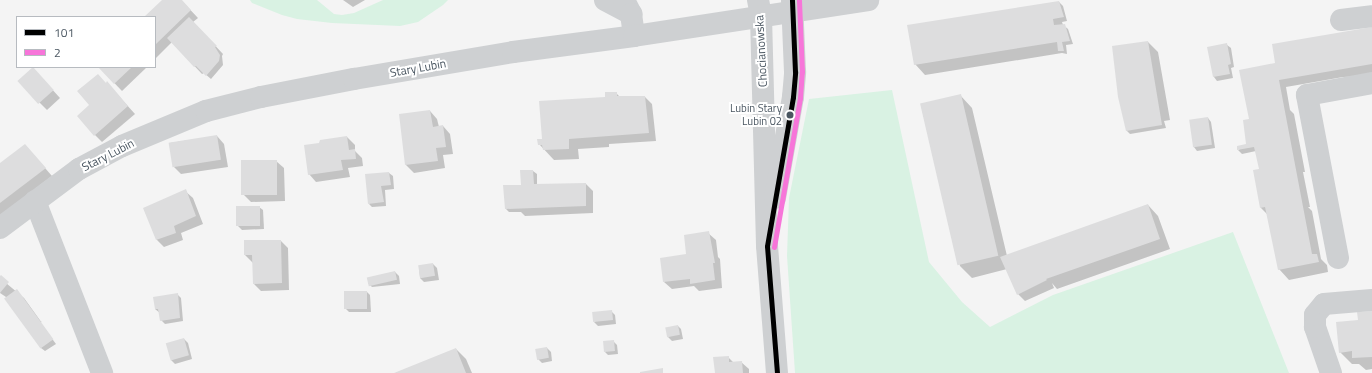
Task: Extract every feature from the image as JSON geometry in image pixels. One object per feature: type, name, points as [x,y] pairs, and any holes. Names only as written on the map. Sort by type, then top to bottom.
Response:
[{"type":"street","points":[[605,0],[627,7],[634,36]]},
{"type":"street","name":"Stary Lubin","points":[[0,228],[79,169],[122,146],[206,111],[261,97],[354,79],[513,52],[634,36],[759,8],[868,0]]},
{"type":"street","name":"Chocianowska","points":[[767,246],[793,97],[795,72],[793,5]]},
{"type":"street","name":"Chocianowska","points":[[759,8],[767,246],[777,373]]},
{"type":"street","points":[[1341,20],[1372,16]]},
{"type":"street","points":[[1338,258],[1307,95],[1372,83]]},
{"type":"street","points":[[35,201],[102,373]]},
{"type":"street","points":[[1331,373],[1315,327],[1315,315],[1324,304],[1372,300]]},
{"type":"green space","points":[[250,0],[317,0],[334,14],[342,15],[354,13],[383,0],[448,0],[418,22],[400,26],[332,23],[297,19],[282,15],[252,3]]},
{"type":"green space","points":[[892,90],[929,262],[962,302],[990,327],[1053,295],[1233,232],[1289,373],[795,373],[787,256],[789,198],[809,99]]},
{"type":"building","points":[[162,0],[182,0],[191,10],[156,44],[156,16],[145,16]]},
{"type":"building","points":[[1059,1],[1064,17],[1053,19],[1054,25],[1065,24],[1070,41],[1062,42],[1064,51],[1058,51],[1057,42],[914,65],[907,25]]},
{"type":"building","points":[[189,17],[217,46],[215,47],[220,55],[219,61],[206,76],[196,66],[194,67],[167,38]]},
{"type":"building","points":[[1372,27],[1372,64],[1279,80],[1312,254],[1317,254],[1319,262],[1278,270],[1265,207],[1260,208],[1253,170],[1259,169],[1254,147],[1237,150],[1237,146],[1246,144],[1243,120],[1249,119],[1239,70],[1275,63],[1272,44]]},
{"type":"building","points":[[1148,41],[1162,125],[1126,131],[1118,97],[1112,46]]},
{"type":"building","points":[[1227,43],[1231,64],[1228,65],[1230,74],[1213,77],[1207,47]]},
{"type":"building","points":[[32,68],[34,68],[54,90],[38,104],[17,81]]},
{"type":"building","points":[[99,68],[131,68],[114,84]]},
{"type":"building","points":[[98,74],[106,83],[107,81],[128,106],[94,136],[77,116],[89,105],[77,91]]},
{"type":"building","points":[[605,92],[617,92],[617,96],[645,96],[649,133],[569,139],[569,149],[543,150],[542,145],[538,145],[537,139],[542,139],[539,101],[605,97]]},
{"type":"building","points":[[961,94],[998,256],[957,265],[920,103]]},
{"type":"building","points":[[430,110],[433,127],[443,125],[446,147],[436,148],[438,161],[405,165],[399,114]]},
{"type":"building","points":[[1208,117],[1212,145],[1193,147],[1189,120]]},
{"type":"building","points":[[217,135],[221,160],[173,167],[169,143]]},
{"type":"building","points":[[347,136],[349,150],[355,149],[356,159],[341,160],[343,170],[308,175],[304,145],[319,143],[320,140]]},
{"type":"building","points":[[25,144],[46,168],[0,203],[0,163]]},
{"type":"building","points":[[241,160],[277,160],[277,195],[241,195]]},
{"type":"building","points":[[520,170],[533,170],[534,184],[586,183],[586,206],[505,209],[503,185],[521,185]]},
{"type":"building","points":[[389,172],[391,185],[381,186],[384,202],[368,204],[365,174]]},
{"type":"building","points":[[186,189],[196,216],[174,226],[176,233],[156,240],[143,208]]},
{"type":"building","points":[[1148,204],[1160,239],[1046,279],[1047,280],[1017,295],[1000,257]]},
{"type":"building","points":[[236,206],[260,206],[260,226],[236,226]]},
{"type":"building","points":[[709,231],[715,263],[713,263],[715,280],[690,284],[690,279],[663,282],[660,258],[686,254],[684,235]]},
{"type":"building","points":[[244,240],[281,240],[282,283],[253,284],[252,255],[244,255]]},
{"type":"building","points":[[433,263],[435,276],[420,278],[418,265]]},
{"type":"building","points":[[395,271],[397,280],[369,286],[367,278]]},
{"type":"building","points":[[1,275],[9,282],[0,293],[0,276]]},
{"type":"building","points":[[17,289],[53,339],[40,349],[4,298]]},
{"type":"building","points":[[344,291],[367,291],[367,309],[344,309]]},
{"type":"building","points":[[178,293],[180,318],[160,321],[158,309],[155,309],[153,297]]},
{"type":"building","points":[[612,310],[613,320],[593,322],[592,312]]},
{"type":"building","points":[[1372,311],[1372,357],[1352,358],[1352,351],[1339,353],[1336,322],[1358,320],[1357,312]]},
{"type":"building","points":[[678,325],[680,335],[667,337],[665,327]]},
{"type":"building","points":[[184,338],[189,355],[171,361],[166,343]]},
{"type":"building","points":[[614,340],[615,351],[604,352],[603,341]]},
{"type":"building","points":[[547,347],[549,358],[537,360],[535,349]]},
{"type":"building","points":[[456,348],[466,373],[394,373]]},
{"type":"building","points":[[729,356],[729,362],[742,361],[743,373],[715,373],[713,357]]},
{"type":"building","points":[[663,368],[663,373],[640,373],[640,372]]},
{"type":"transit line","name":"101","points":[[777,373],[767,246],[793,97],[795,72],[792,0]]},
{"type":"transit line","name":"2","points":[[774,247],[800,98],[802,72],[799,0]]},
{"type":"place","name":"Lubin Stary Lubin 02","points":[[790,115]]}]
